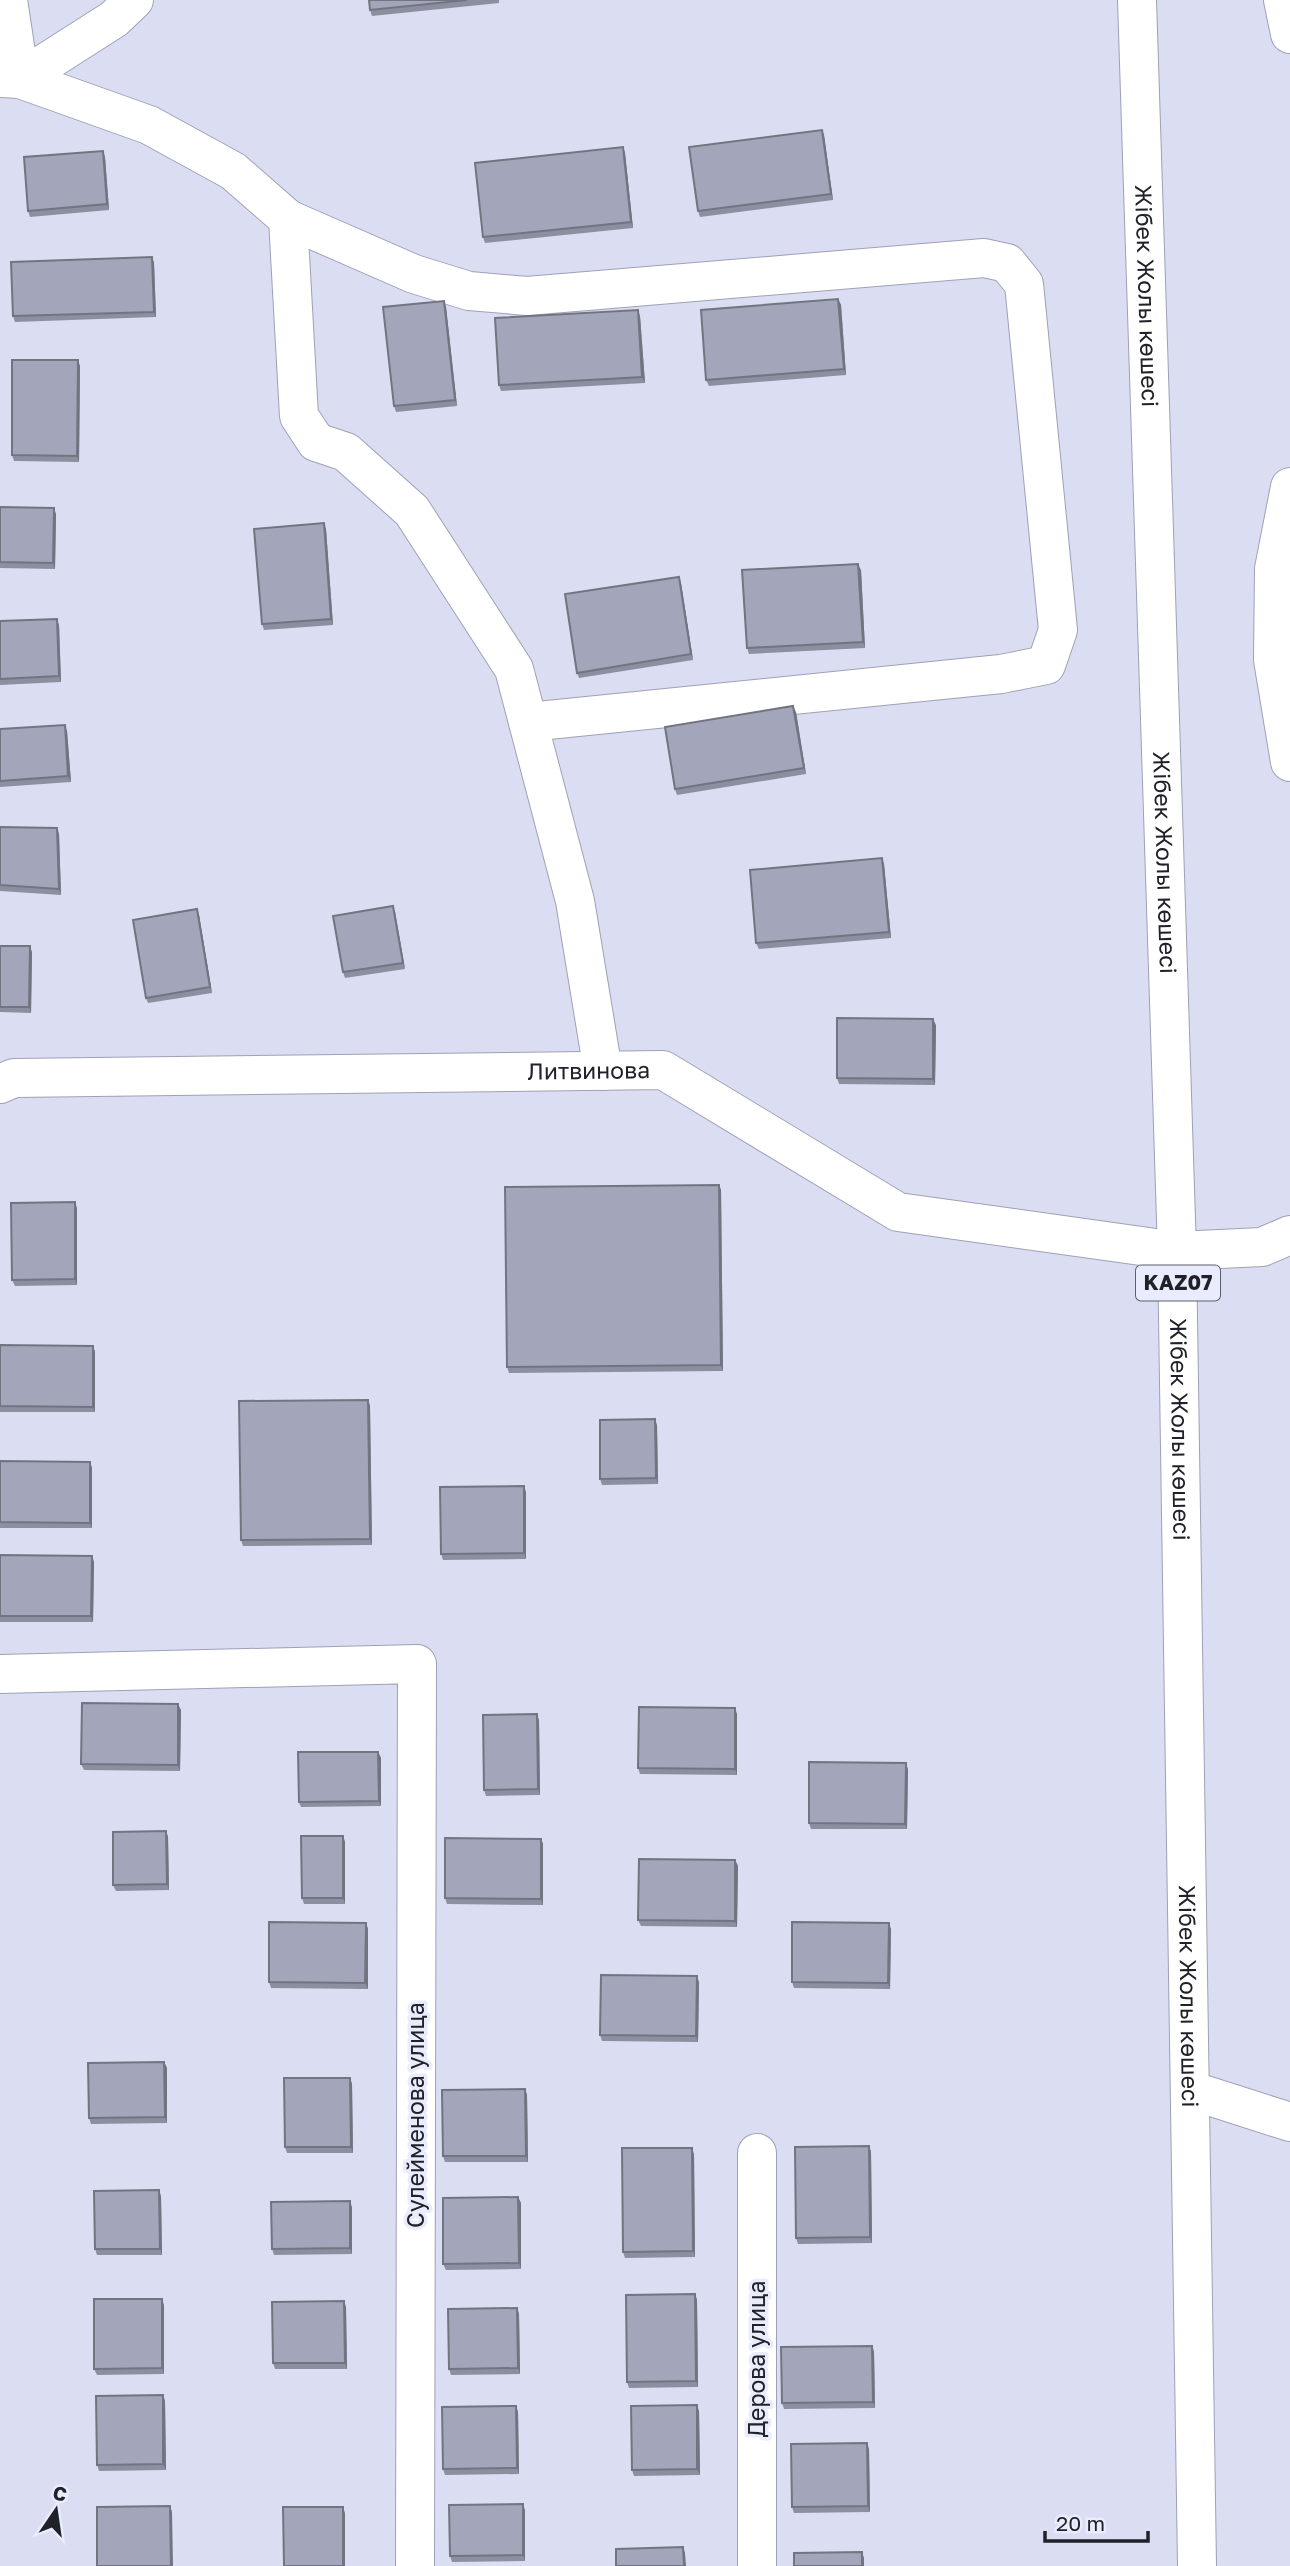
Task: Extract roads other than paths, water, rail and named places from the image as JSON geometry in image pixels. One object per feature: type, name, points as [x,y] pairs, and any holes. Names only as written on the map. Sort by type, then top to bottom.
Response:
[{"type":"main road","points":[[8,0],[10,78]]},
{"type":"main road","points":[[10,78],[114,19],[134,0]]},
{"type":"main road","name":"Жібек Жолы көшесі","points":[[1137,0],[1177,1251],[1197,2566]]},
{"type":"main road","points":[[1283,0],[1290,34]]},
{"type":"main road","points":[[10,78],[149,125],[233,172],[288,219],[414,274],[469,291],[527,296],[984,258],[1007,263],[1024,284],[1058,630],[1046,665],[1001,674],[528,722]]},
{"type":"main road","points":[[288,219],[299,416],[316,442],[346,453],[412,511],[514,669],[576,901],[603,1071]]},
{"type":"main road","points":[[1290,487],[1274,569],[1273,660],[1290,762]]},
{"type":"main road","name":"Литвинова","points":[[0,1084],[14,1078],[663,1070],[898,1212],[1177,1251],[1262,1247],[1290,1234]]},
{"type":"main road","name":"Сулейменова улица","points":[[0,1674],[417,1664],[415,2566]]},
{"type":"main road","points":[[1189,2090],[1290,2122]]},
{"type":"main road","name":"Дерова улица","points":[[757,2153],[757,2566]]}]
